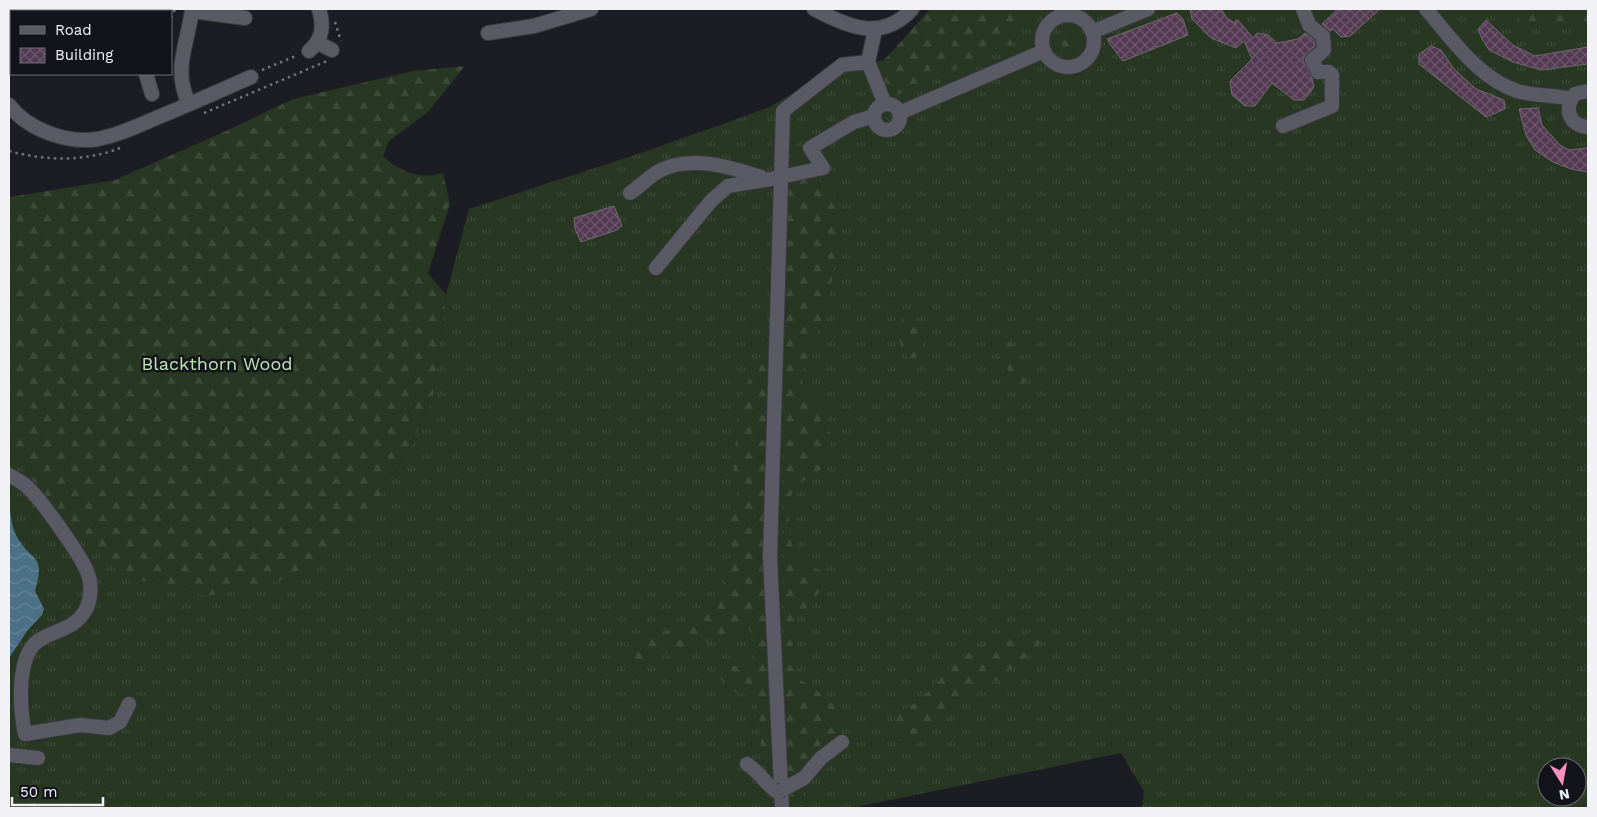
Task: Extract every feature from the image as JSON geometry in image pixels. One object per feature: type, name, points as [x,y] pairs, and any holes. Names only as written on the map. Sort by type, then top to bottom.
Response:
[{"type":"street","points":[[319,9],[323,31],[314,47],[332,50]]},
{"type":"street","points":[[488,33],[534,26],[591,9]]},
{"type":"street","points":[[814,9],[848,26],[875,30],[901,20],[912,9]]},
{"type":"street","points":[[1092,32],[1148,9]]},
{"type":"street","points":[[1283,126],[1332,106],[1332,75],[1329,72],[1318,72],[1312,60],[1324,50],[1323,36],[1309,25],[1303,9]]},
{"type":"street","points":[[1426,9],[1472,62],[1488,76],[1519,91],[1571,99]]},
{"type":"street","points":[[189,104],[182,88],[177,56],[192,10],[245,18]]},
{"type":"street","points":[[1075,16],[1088,24],[1094,39],[1090,55],[1078,65],[1070,67],[1054,63],[1044,51],[1043,35],[1046,27],[1059,17],[1075,16]]},
{"type":"street","points":[[875,30],[868,62],[885,104]]},
{"type":"street","points":[[899,113],[1044,51]]},
{"type":"street","points":[[782,808],[770,557],[783,112],[842,65],[868,62]]},
{"type":"street","points":[[146,75],[152,94]]},
{"type":"street","points":[[9,105],[22,118],[50,134],[82,140],[113,135],[251,77]]},
{"type":"street","points":[[1588,91],[1581,91],[1571,99],[1569,104],[1569,116],[1577,124],[1588,127]]},
{"type":"street","points":[[885,104],[894,106],[899,113],[898,122],[888,130],[876,125],[874,116],[877,108],[885,104]]},
{"type":"street","points":[[656,268],[711,201],[728,186],[823,168],[810,148],[854,122],[874,116]]},
{"type":"street","points":[[630,193],[648,177],[664,169],[690,163],[710,163],[777,178]]},
{"type":"street","points":[[9,475],[25,485],[40,500],[85,566],[90,584],[88,602],[79,620],[69,627],[36,642],[22,664],[22,716],[25,734],[22,746],[11,755]]},
{"type":"street","points":[[25,734],[80,725],[103,729],[115,726],[129,704]]},
{"type":"street","points":[[747,764],[757,770],[770,787],[777,792],[804,778],[821,758],[842,742]]},
{"type":"street","points":[[11,755],[38,758]]},
{"type":"path","points":[[251,77],[266,67],[314,47]]},
{"type":"green space","points":[[930,9],[1029,9],[1022,16],[1014,43],[890,98],[876,92],[879,66]]},
{"type":"green space","points":[[931,9],[1588,9],[1588,808],[1142,808],[1144,792],[1121,753],[851,808],[49,808],[9,793],[9,444],[16,458],[76,536],[372,508],[408,451],[433,398],[446,295],[469,209],[641,153],[770,107],[817,78],[886,59]]},
{"type":"green space","points":[[1509,9],[1588,9],[1588,24],[1526,25]]},
{"type":"green space","points":[[1067,30],[1074,33],[1077,40],[1074,47],[1067,50],[1060,47],[1057,40],[1060,33]]},
{"type":"green space","name":"Blackthorn Wood","points":[[465,66],[428,112],[389,141],[383,156],[403,170],[418,175],[426,176],[443,173],[450,204],[428,273],[446,295],[433,398],[408,451],[372,508],[342,548],[279,581],[207,596],[136,579],[76,536],[16,458],[9,444],[9,306],[18,222],[10,197],[115,180],[293,99],[413,71]]},
{"type":"green space","points":[[805,176],[821,181],[839,198],[834,267],[825,312],[810,354],[799,374],[805,389],[826,406],[832,450],[823,467],[814,477],[794,485],[792,495],[789,524],[792,544],[802,561],[823,572],[826,580],[823,588],[795,621],[791,664],[798,677],[822,694],[837,708],[840,719],[839,734],[825,740],[815,751],[801,775],[802,808],[784,808],[783,180]]},
{"type":"green space","points":[[779,186],[779,785],[764,778],[757,705],[750,697],[728,689],[717,673],[725,665],[743,667],[755,656],[755,641],[748,626],[717,639],[636,662],[619,655],[628,644],[638,637],[664,631],[682,631],[693,624],[712,602],[728,573],[732,559],[732,546],[728,536],[729,517],[741,491],[733,467],[739,415],[736,408],[758,358],[772,348]]},
{"type":"green space","points":[[9,198],[18,222],[9,306]]},
{"type":"green space","points":[[903,316],[909,316],[925,336],[924,345],[916,358],[909,359],[900,343],[899,328]]},
{"type":"green space","points":[[1006,341],[1017,349],[1023,361],[1025,390],[1021,394],[1011,384],[1010,371],[999,363],[998,346]]},
{"type":"green space","points":[[1036,632],[1041,642],[1014,667],[910,741],[894,740],[888,728],[891,723],[925,695],[960,659],[977,648],[996,640]]},
{"type":"green space","points":[[9,793],[13,793],[49,808],[9,808]]},
{"type":"water","points":[[9,503],[15,533],[38,564],[38,579],[35,591],[44,609],[42,615],[27,631],[9,658]]},
{"type":"building","points":[[1190,9],[1221,9],[1227,18],[1236,24],[1235,21],[1238,20],[1253,38],[1257,33],[1268,35],[1277,43],[1298,39],[1305,33],[1315,40],[1315,46],[1306,54],[1303,60],[1312,78],[1314,87],[1304,100],[1294,100],[1272,83],[1255,106],[1245,106],[1232,95],[1230,81],[1252,59],[1244,41],[1236,48],[1211,38],[1192,19]]},
{"type":"building","points":[[1338,9],[1380,9],[1350,36],[1341,37],[1333,29],[1330,31],[1322,24]]},
{"type":"building","points":[[1177,13],[1183,19],[1188,35],[1123,61],[1107,39]]},
{"type":"building","points":[[1486,20],[1513,45],[1535,56],[1588,47],[1588,64],[1541,70],[1513,62],[1489,50],[1478,29]]},
{"type":"building","points":[[1431,46],[1441,50],[1454,69],[1476,89],[1504,100],[1505,109],[1486,117],[1419,64],[1419,54]]},
{"type":"building","points":[[1538,108],[1542,125],[1560,145],[1569,150],[1588,148],[1588,172],[1571,169],[1553,162],[1535,150],[1526,135],[1519,109]]},
{"type":"building","points":[[614,206],[622,226],[617,230],[581,242],[575,229],[574,218]]}]
